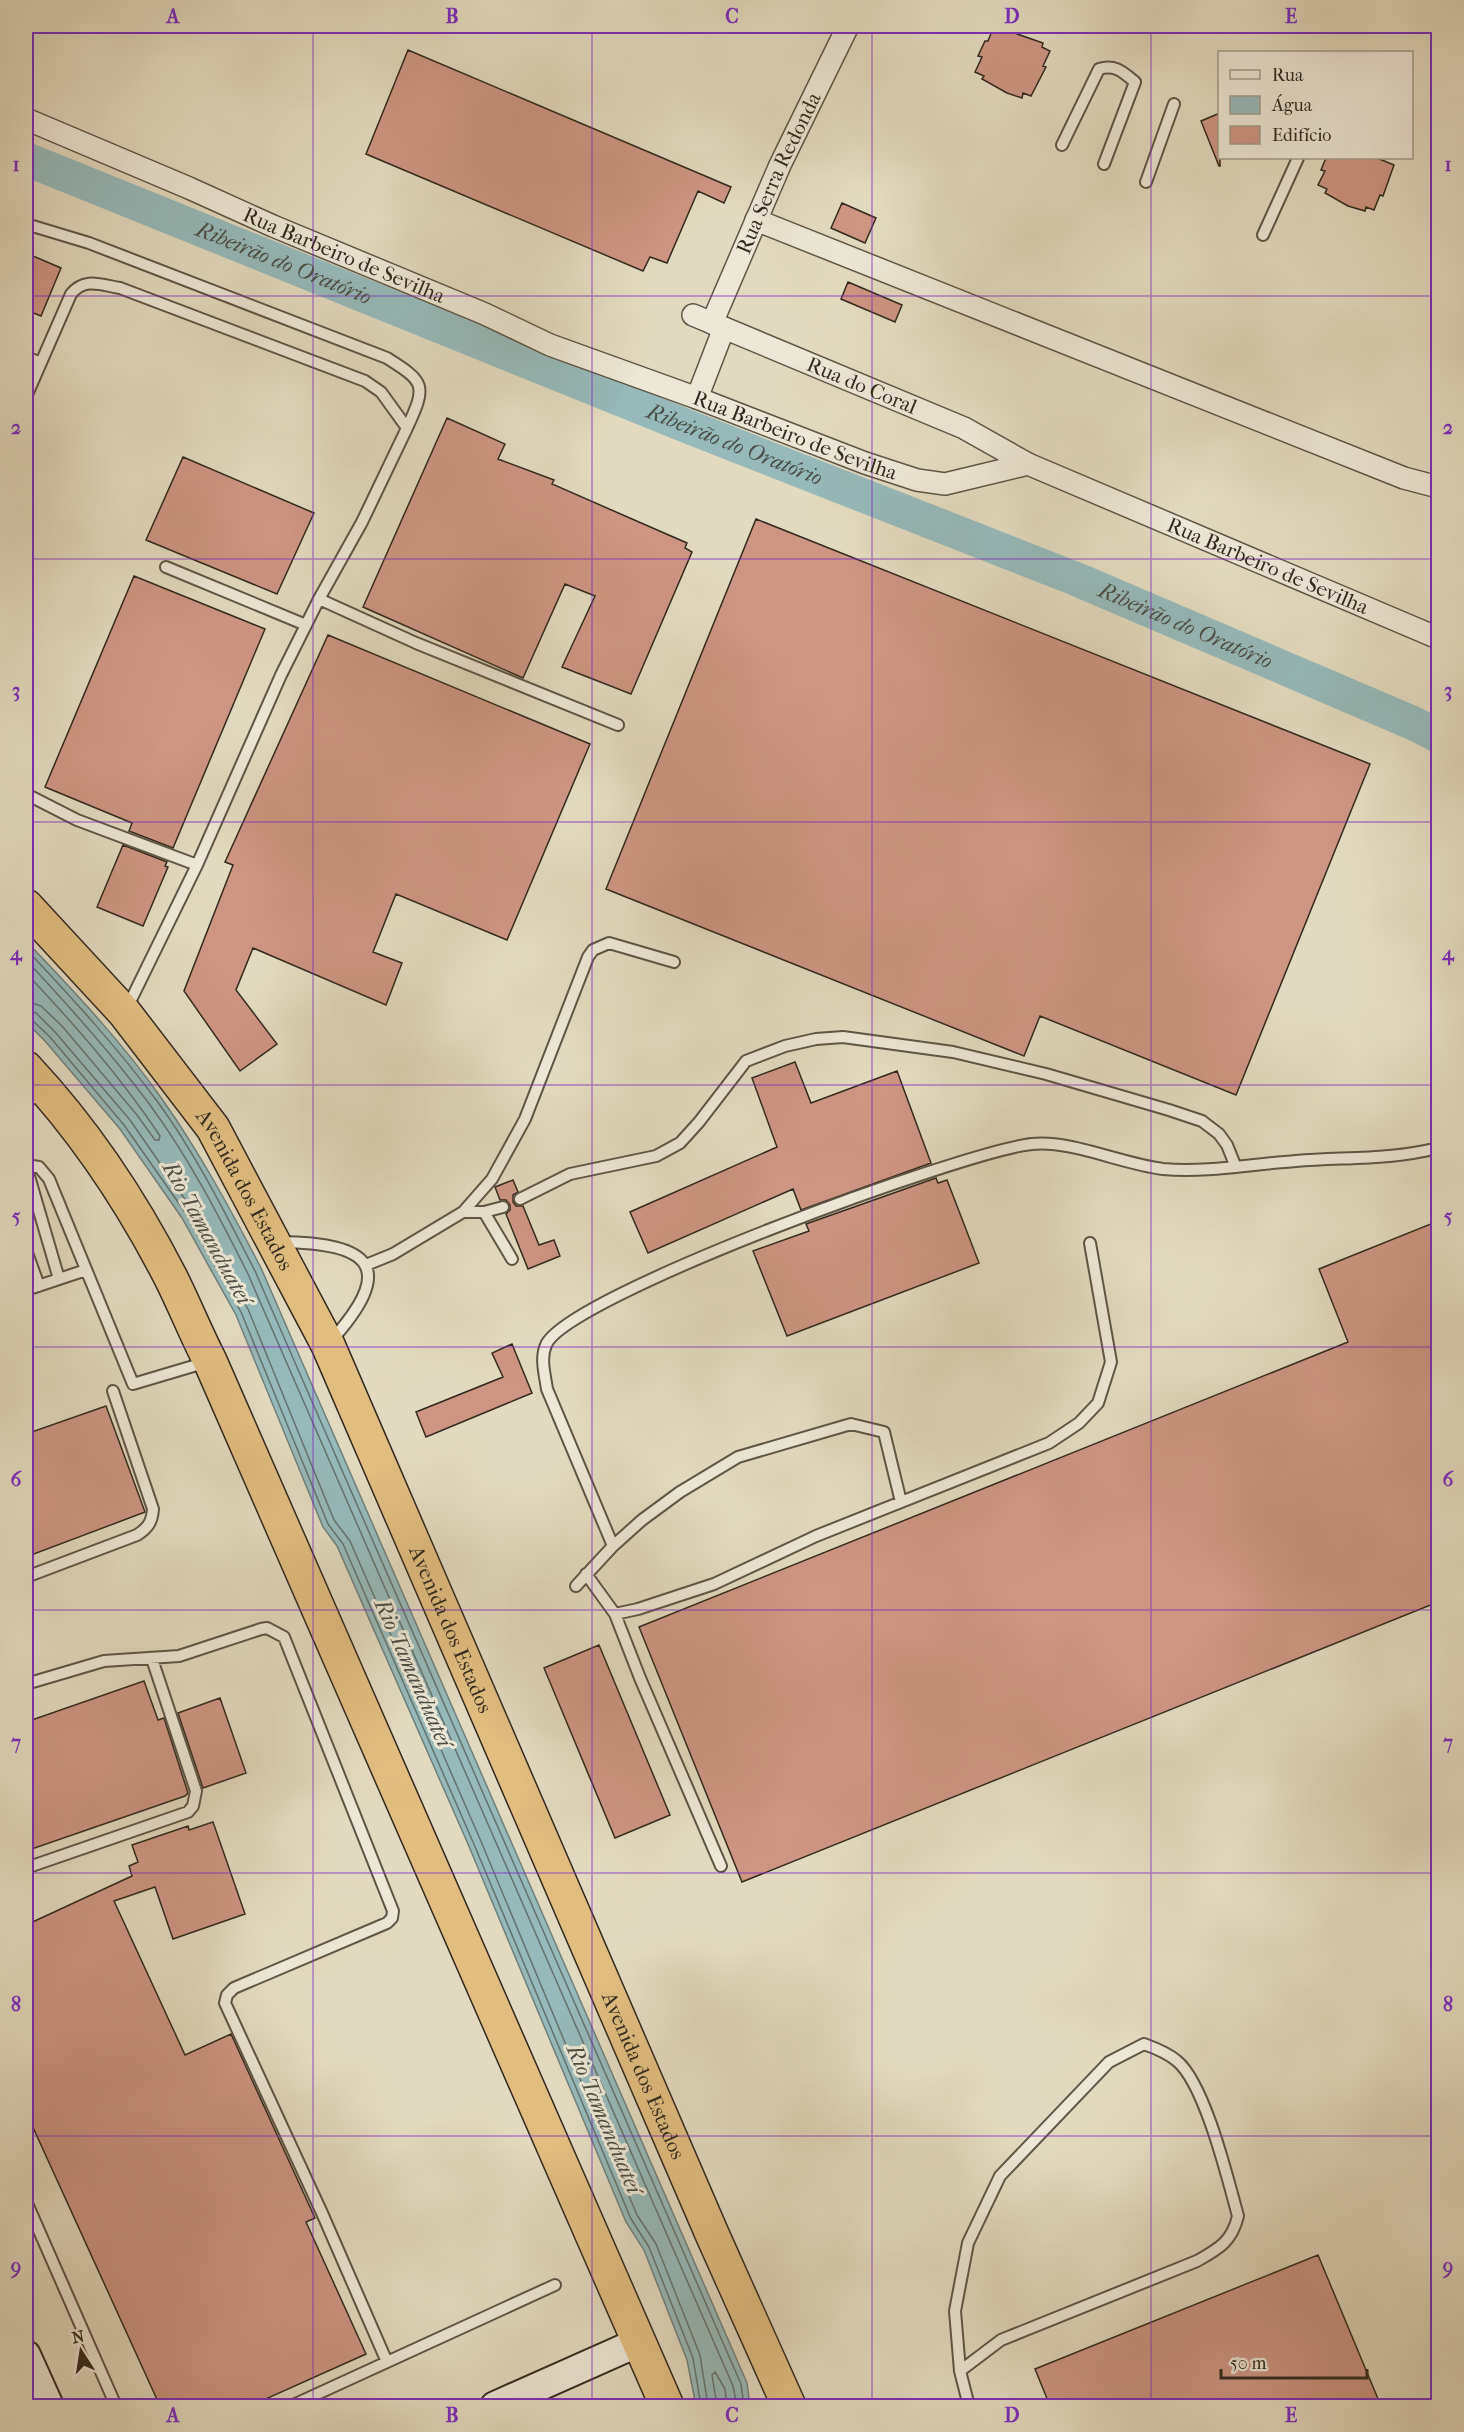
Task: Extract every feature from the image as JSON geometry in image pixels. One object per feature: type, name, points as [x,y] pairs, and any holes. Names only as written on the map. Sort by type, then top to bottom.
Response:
[{"type":"highway","name":"Avenida dos Estados","points":[[26,906],[124,1012],[213,1128],[276,1242],[328,1345],[702,2212],[789,2406]]},
{"type":"highway","points":[[26,1068],[37,1097],[100,1159],[124,1194],[172,1280],[210,1361],[667,2406]]},
{"type":"main road","points":[[495,2406],[639,2342]]},
{"type":"main road","points":[[26,2355],[49,2406]]},
{"type":"street","name":"Rua Serra Redonda","points":[[697,398],[710,322],[780,165],[848,26]]},
{"type":"street","name":"Rua Barbeiro de Sevilha","points":[[26,119],[273,226],[485,314],[550,345],[697,398],[887,471],[930,483],[954,483],[1028,464],[1438,638]]},
{"type":"street","points":[[756,219],[1404,478],[1438,487]]},
{"type":"street","name":"Rua do Coral","points":[[710,322],[964,428],[1028,464]]},
{"type":"lane","points":[[1062,145],[1099,69],[1108,66],[1121,69],[1135,82],[1104,164]]},
{"type":"lane","points":[[1146,182],[1174,104]]},
{"type":"lane","points":[[1263,235],[1298,159]]},
{"type":"lane","points":[[26,224],[89,243],[387,358],[417,379],[419,387],[417,405],[407,428],[362,522],[319,599],[281,675],[197,865],[124,1012]]},
{"type":"lane","points":[[26,397],[71,294],[78,285],[90,282],[120,288],[365,381],[381,392],[407,428]]},
{"type":"lane","points":[[26,357],[41,363]]},
{"type":"lane","points":[[166,567],[306,625]]},
{"type":"lane","points":[[319,599],[416,643],[618,725]]},
{"type":"lane","points":[[26,794],[77,820],[197,865]]},
{"type":"lane","points":[[366,1265],[393,1254],[463,1212],[492,1179],[525,1119],[588,957],[593,950],[609,943],[674,962]]},
{"type":"lane","points":[[520,1199],[570,1174],[656,1156],[680,1143],[746,1061],[785,1046],[816,1039],[843,1037],[953,1052],[1046,1074],[1203,1121],[1219,1134],[1227,1145],[1234,1166]]},
{"type":"lane","points":[[614,1546],[547,1389],[543,1364],[546,1344],[558,1330],[601,1304],[699,1257],[907,1178],[996,1151],[1032,1144],[1057,1144],[1163,1169],[1207,1169],[1322,1159],[1391,1158],[1438,1148]]},
{"type":"lane","points":[[59,1279],[26,1165],[39,1167],[50,1179],[133,1383],[210,1361]]},
{"type":"lane","points":[[463,1212],[484,1212],[503,1207]]},
{"type":"lane","points":[[484,1212],[512,1259]]},
{"type":"lane","points":[[276,1242],[306,1242],[334,1247],[359,1256],[366,1265],[369,1278],[363,1299],[351,1319],[328,1345]]},
{"type":"lane","points":[[615,1614],[638,1609],[714,1584],[816,1536],[1049,1443],[1079,1423],[1098,1403],[1111,1362],[1090,1243]]},
{"type":"lane","points":[[26,1250],[39,1286]]},
{"type":"lane","points":[[26,1290],[86,1270]]},
{"type":"lane","points":[[26,1577],[137,1534],[147,1528],[152,1520],[153,1509],[113,1391]]},
{"type":"lane","points":[[576,1586],[642,1520],[680,1492],[738,1457],[851,1424],[884,1432],[901,1502]]},
{"type":"lane","points":[[586,1574],[615,1614],[721,1866]]},
{"type":"lane","points":[[26,1684],[104,1661],[179,1656],[261,1629],[267,1628],[284,1637],[390,1900],[392,1918],[387,1923],[234,1988],[227,1995],[225,2002],[322,2213],[387,2362]]},
{"type":"lane","points":[[26,1868],[188,1812],[194,1806],[196,1791],[152,1659]]},
{"type":"lane","points":[[960,2371],[1001,2340],[1197,2261],[1219,2248],[1234,2232],[1238,2217],[1210,2120],[1191,2078],[1178,2061],[1144,2044],[1109,2062],[1000,2176],[968,2243],[955,2311],[960,2371],[969,2406]]},
{"type":"lane","points":[[26,2201],[116,2406]]},
{"type":"lane","points":[[291,2406],[555,2285]]},
{"type":"water","name":"Rio Tamanduateí","points":[[26,941],[80,998],[147,1078],[189,1140],[261,1268],[747,2383],[750,2406],[696,2406],[687,2360],[644,2250],[626,2222],[468,1844],[337,1546],[323,1527],[236,1315],[182,1218],[120,1129],[26,1022]]},
{"type":"building","points":[[994,26],[1043,43],[1042,47],[1050,51],[1043,66],[1046,67],[1031,96],[1023,93],[1022,98],[1007,93],[982,79],[984,76],[975,72],[982,57],[978,56]]},
{"type":"building","points":[[408,50],[731,187],[724,203],[698,191],[667,263],[650,257],[643,271],[366,154]]},
{"type":"building","points":[[1218,114],[1220,166],[1219,166],[1201,121]]},
{"type":"building","points":[[1326,159],[1379,159],[1394,165],[1383,196],[1380,195],[1374,210],[1366,207],[1365,211],[1348,206],[1325,193],[1327,189],[1318,185],[1325,171],[1321,170]]},
{"type":"building","points":[[842,203],[876,218],[865,243],[831,228]]},
{"type":"building","points":[[26,253],[61,268],[41,316],[26,310]]},
{"type":"building","points":[[848,282],[902,305],[895,322],[841,299]]},
{"type":"building","points":[[447,418],[505,444],[498,459],[554,480],[552,484],[687,543],[685,548],[692,552],[631,694],[562,667],[595,596],[565,584],[523,678],[363,607]]},
{"type":"building","points":[[183,457],[314,513],[277,594],[146,540]]},
{"type":"building","points":[[756,519],[1370,764],[1236,1095],[1040,1016],[1024,1056],[606,889]]},
{"type":"building","points":[[134,576],[265,629],[173,848],[129,831],[132,823],[45,787]]},
{"type":"building","points":[[328,635],[590,744],[507,940],[396,894],[373,952],[402,963],[386,1005],[253,948],[236,990],[277,1044],[240,1071],[184,991],[233,865],[225,862]]},
{"type":"building","points":[[123,845],[167,862],[165,866],[168,867],[143,926],[97,907]]},
{"type":"building","points":[[795,1062],[811,1103],[897,1071],[931,1163],[801,1210],[793,1189],[648,1253],[630,1212],[777,1147],[752,1078]]},
{"type":"building","points":[[936,1178],[938,1183],[947,1180],[979,1263],[787,1336],[753,1251],[809,1231],[806,1224]]},
{"type":"building","points":[[513,1180],[518,1192],[513,1195],[513,1202],[516,1206],[523,1206],[539,1245],[554,1240],[560,1256],[528,1269],[506,1214],[510,1210],[510,1205],[506,1200],[500,1200],[495,1187]]},
{"type":"building","points":[[1438,1221],[1438,1602],[742,1882],[639,1627],[1348,1342],[1319,1269]]},
{"type":"building","points":[[512,1344],[532,1393],[426,1437],[416,1412],[503,1377],[492,1353]]},
{"type":"building","points":[[106,1406],[145,1512],[26,1557],[26,1434]]},
{"type":"building","points":[[599,1645],[670,1815],[615,1838],[544,1668]]},
{"type":"building","points":[[144,1681],[158,1720],[164,1718],[188,1793],[185,1796],[26,1851],[26,1722]]},
{"type":"building","points":[[220,1698],[246,1773],[203,1788],[178,1713]]},
{"type":"building","points":[[213,1822],[245,1914],[173,1939],[155,1887],[114,1901],[185,2055],[231,2034],[315,2218],[306,2222],[366,2354],[250,2406],[160,2406],[26,2112],[26,1925],[132,1876],[129,1866],[138,1862],[132,1845],[188,1826],[189,1830]]},
{"type":"building","points":[[1318,2255],[1381,2406],[1050,2406],[1035,2369]]},
{"type":"waterway","name":"Ribeirão do Oratório","points":[[26,159],[689,427],[1076,579],[1415,724],[1438,736]]}]
